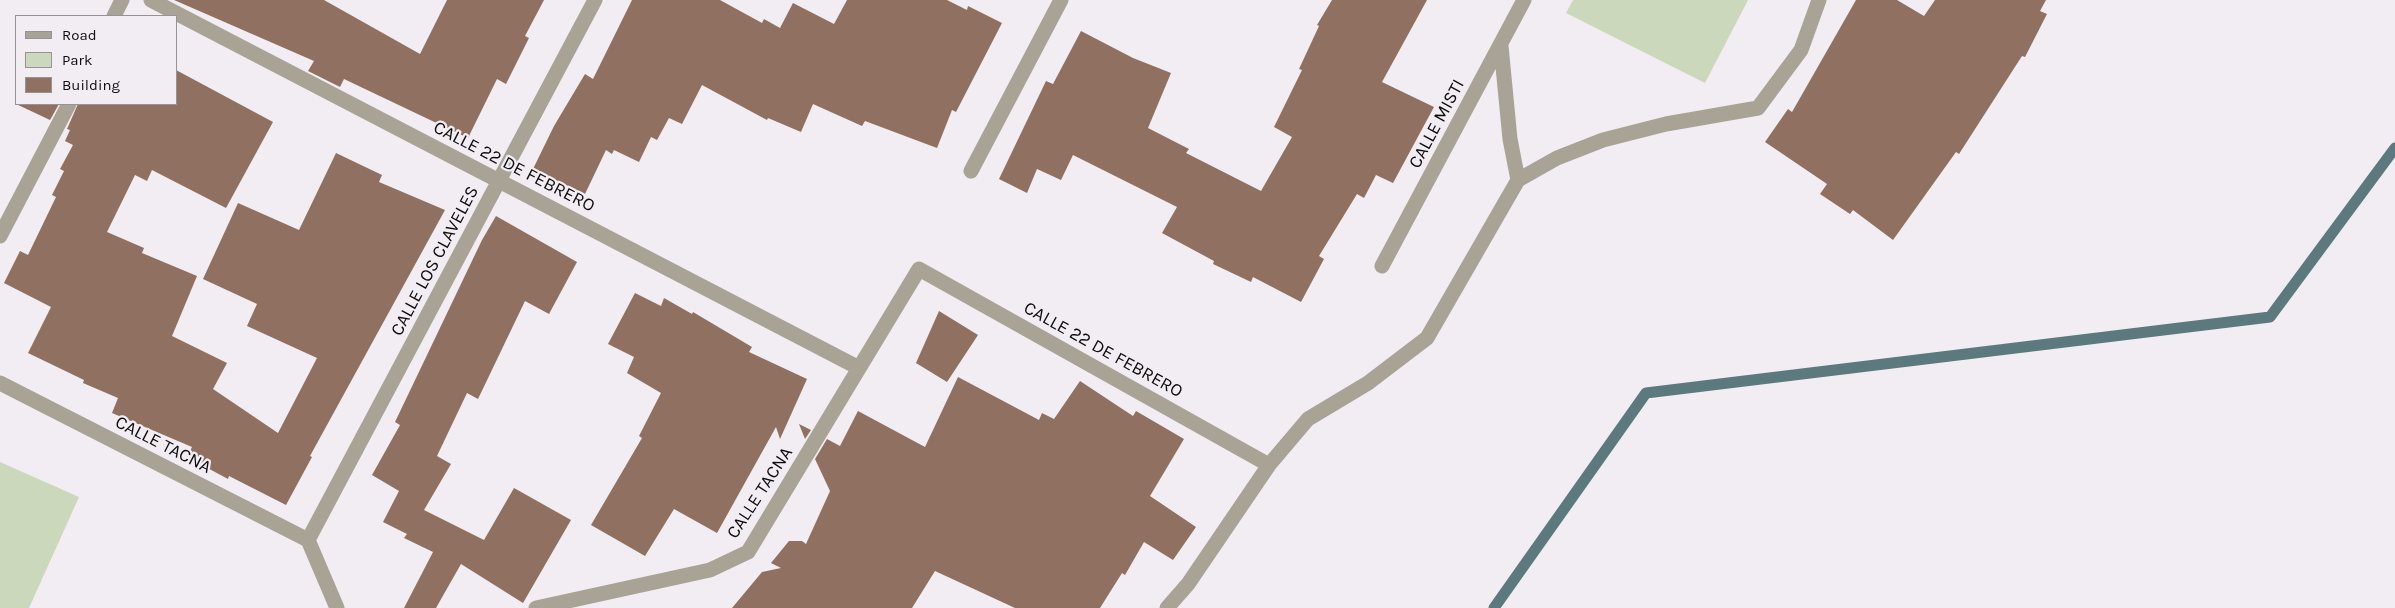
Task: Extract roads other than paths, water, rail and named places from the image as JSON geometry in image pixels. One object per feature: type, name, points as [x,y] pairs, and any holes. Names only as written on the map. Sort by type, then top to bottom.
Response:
[{"type":"street","points":[[114,15],[122,0]]},
{"type":"street","name":"CALLE 22 DE FEBRERO","points":[[152,0],[859,368]]},
{"type":"street","name":"CALLE LOS CLAVELES","points":[[308,540],[594,0]]},
{"type":"street","points":[[971,171],[1061,0]]},
{"type":"street","name":"CALLE MISTI","points":[[1382,266],[1524,0]]},
{"type":"street","points":[[1167,608],[1188,584],[1269,465],[1308,419],[1368,383],[1427,338],[1518,180],[1557,158],[1603,140],[1666,124],[1758,108],[1801,50],[1820,0]]},
{"type":"street","points":[[1501,46],[1510,139],[1518,180]]},
{"type":"street","points":[[0,236],[67,105]]},
{"type":"street","name":"CALLE 22 DE FEBRERO","points":[[919,269],[1269,465]]},
{"type":"street","name":"CALLE TACNA","points":[[536,608],[710,570],[748,552],[919,269]]},
{"type":"street","name":"CALLE TACNA","points":[[0,383],[308,540]]},
{"type":"street","points":[[308,540],[337,608]]},
{"type":"waterway","points":[[1494,608],[1646,393],[2270,317],[2395,148]]}]
